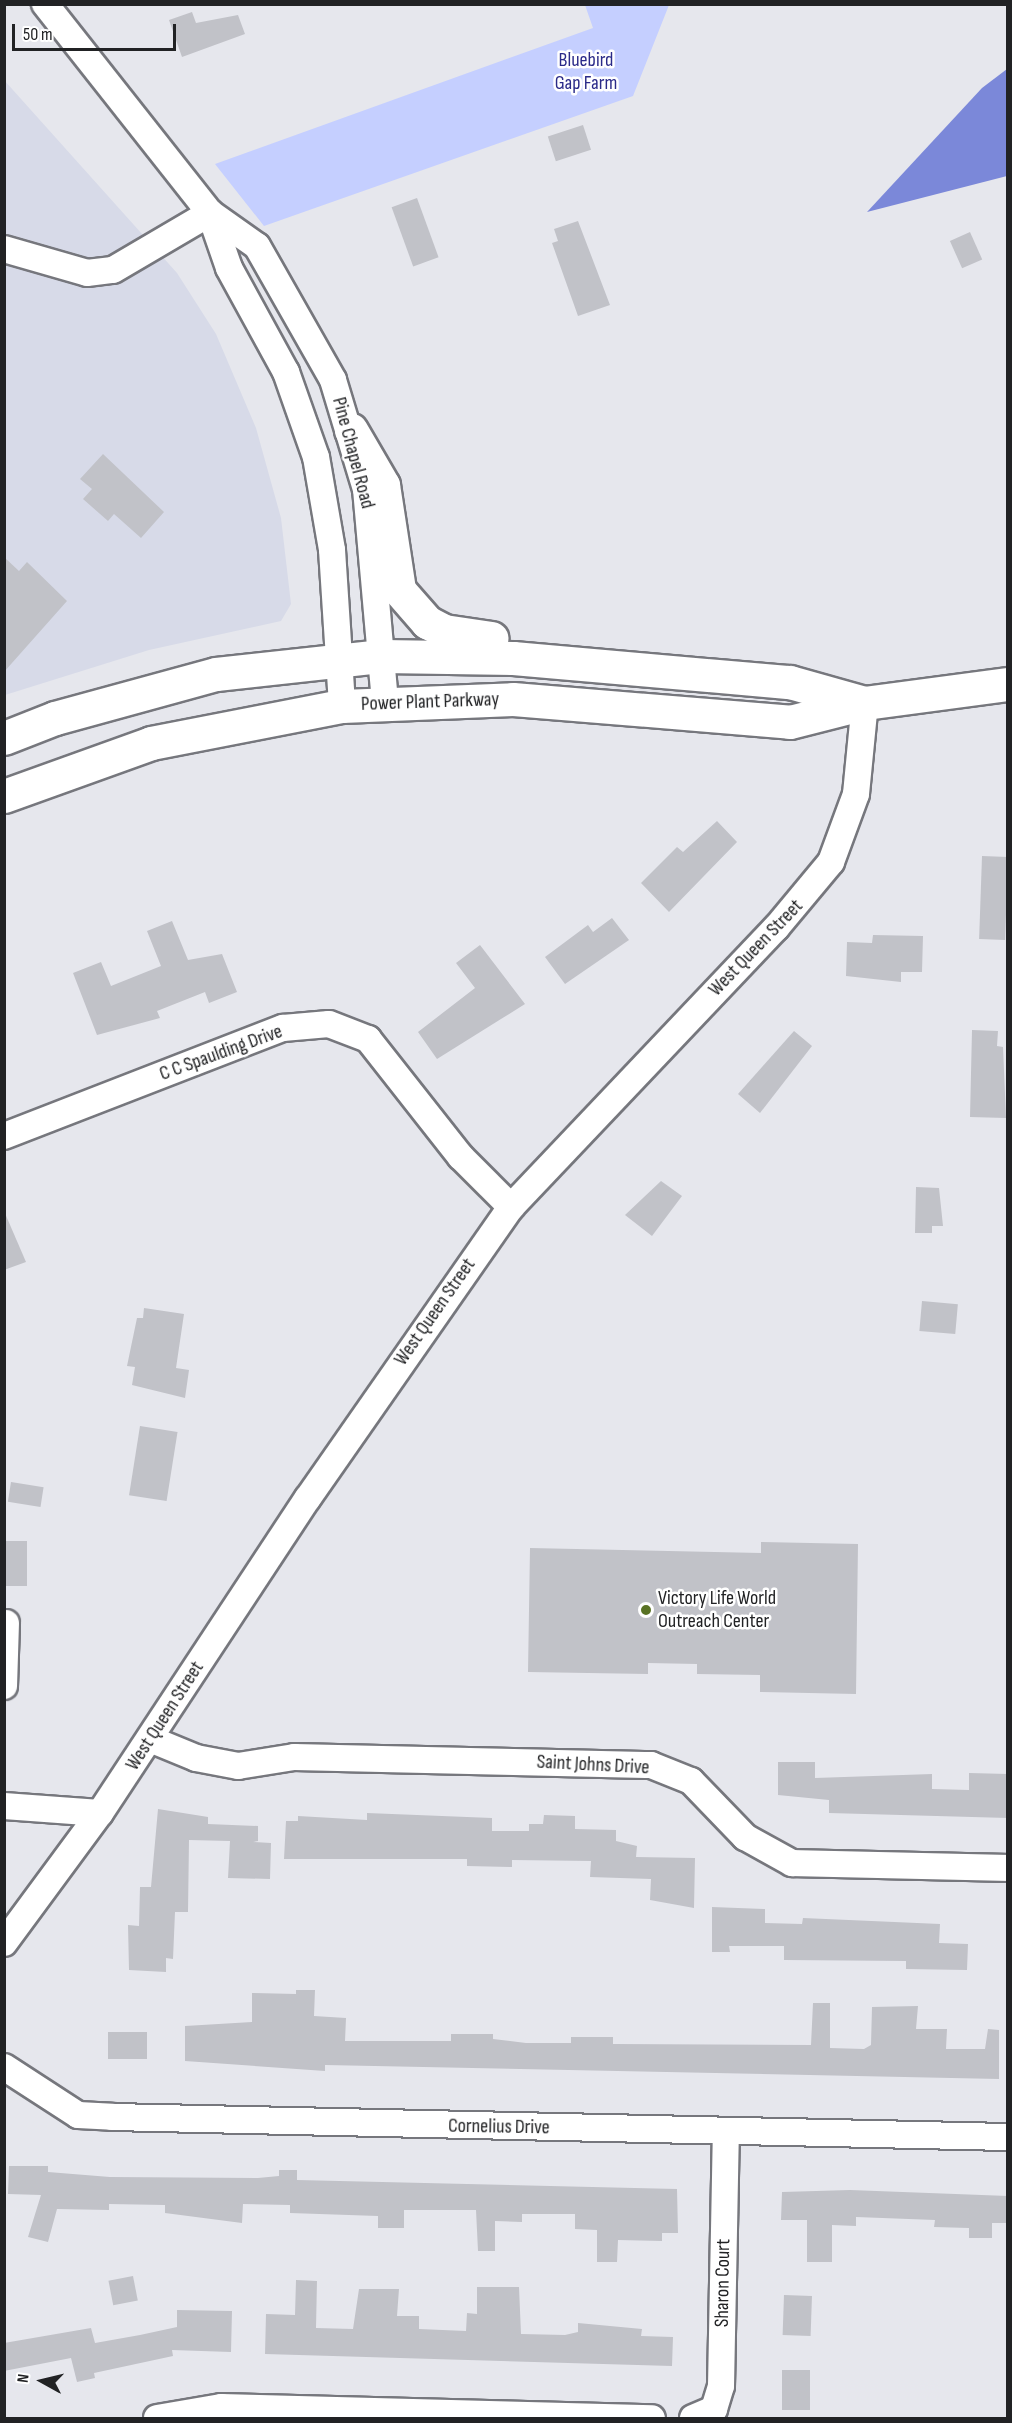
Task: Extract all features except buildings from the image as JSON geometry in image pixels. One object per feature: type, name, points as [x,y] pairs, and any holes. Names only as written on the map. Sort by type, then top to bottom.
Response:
[{"type":"main road","points":[[351,430],[383,485],[399,590],[427,621],[467,636],[596,648],[644,669]]},
{"type":"main road","name":"Power Plant Parkway","points":[[4,738],[206,676],[339,659],[382,656],[456,655],[790,682],[865,703]]},
{"type":"main road","name":"Power Plant Parkway","points":[[4,796],[151,743],[342,706],[385,702],[513,699],[790,722],[865,703],[1008,684]]},
{"type":"street","name":"Pine Chapel Road","points":[[45,4],[210,213],[257,246],[333,380],[351,430],[366,489],[385,702]]},
{"type":"street","name":"Pine Chapel Road","points":[[210,213],[229,268],[290,379],[316,457],[332,549],[342,706]]},
{"type":"street","points":[[4,249],[87,273],[113,270],[210,213]]},
{"type":"street","name":"West Queen Street","points":[[4,1943],[100,1813],[314,1489],[511,1207],[776,928],[831,862],[856,794],[865,703]]},
{"type":"street","name":"C C Spaulding Drive","points":[[4,1137],[283,1028],[329,1024],[368,1039],[462,1157],[511,1207]]},
{"type":"street","points":[[4,1686],[6,1623]]},
{"type":"street","name":"Saint Johns Drive","points":[[150,1739],[196,1758],[238,1766],[294,1757],[651,1765],[691,1781],[745,1837],[792,1863],[1008,1868]]},
{"type":"street","points":[[4,1806],[100,1813]]},
{"type":"street","name":"Cornelius Drive","points":[[4,2067],[78,2115],[1008,2137]]},
{"type":"street","name":"Sharon Court","points":[[693,2418],[714,2409],[721,2386],[726,2132]]},
{"type":"street","points":[[157,2418],[221,2407],[454,2418],[652,2418]]},
{"type":"shaded area","points":[[4,80],[177,273],[216,334],[256,428],[281,518],[291,604],[281,621],[149,650],[5,695]]},
{"type":"green space","name":"Bluebird Gap Farm","points":[[585,5],[669,5],[633,96],[264,226],[215,164],[593,28]]},
{"type":"water","points":[[1007,69],[1007,176],[867,212],[982,88]]},
{"type":"place","name":"Victory Life World Outreach Center","points":[[646,1610]]}]
